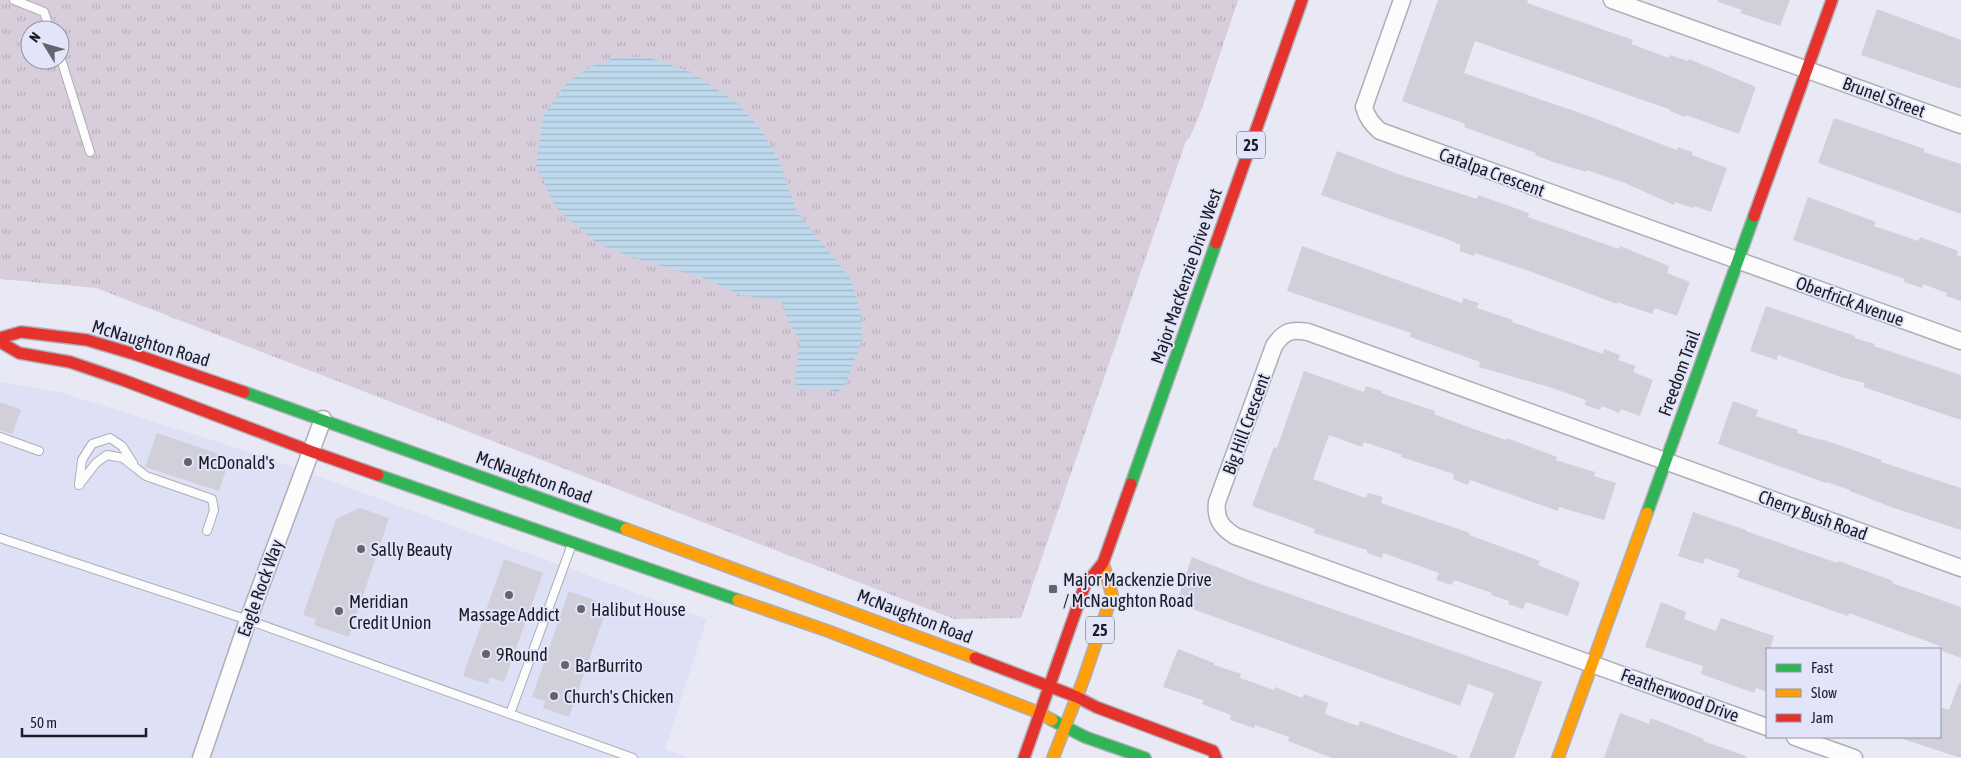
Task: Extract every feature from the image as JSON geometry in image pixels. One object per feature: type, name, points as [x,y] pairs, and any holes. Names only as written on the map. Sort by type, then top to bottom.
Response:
[{"type":"street","name":"Major MacKenzie Drive West","points":[[1024,758],[1084,585],[1103,563],[1302,0]]},
{"type":"street","name":"Catalpa Crescent","points":[[1402,0],[1364,107],[1372,125],[1380,131],[1738,261]]},
{"type":"street","points":[[1612,0],[1806,69]]},
{"type":"street","name":"Freedom Trail","points":[[1558,758],[1832,0]]},
{"type":"street","name":"Brunel Street","points":[[1806,69],[1961,125]]},
{"type":"street","name":"Oberfrick Avenue","points":[[1738,261],[1961,341]]},
{"type":"street","name":"Big Hill Crescent","points":[[1592,664],[1235,536],[1223,528],[1216,515],[1217,502],[1227,474],[1274,346],[1282,335],[1299,331],[1308,332],[1666,461]]},
{"type":"street","name":"McNaughton Road","points":[[0,338],[21,332],[87,340],[134,354],[323,419],[845,608],[1050,686],[1096,707],[1213,751],[1216,758]]},
{"type":"street","points":[[0,342],[19,353],[70,362],[123,380],[310,451],[828,631],[1040,713],[1085,737],[1145,758]]},
{"type":"street","name":"Eagle Rock Way","points":[[201,758],[248,620],[323,419]]},
{"type":"street","name":"Cherry Bush Road","points":[[1666,461],[1961,568]]},
{"type":"street","name":"25","points":[[1052,758],[1077,697],[1112,595],[1103,563]]},
{"type":"street","name":"Featherwood Drive","points":[[1592,664],[1766,727]]},
{"type":"street","points":[[1798,738],[1854,758]]},
{"type":"lane","points":[[14,0],[44,12],[47,20]]},
{"type":"lane","points":[[64,70],[90,152]]},
{"type":"lane","points":[[0,437],[39,451]]},
{"type":"lane","points":[[134,466],[122,446],[110,438],[92,444],[82,460],[79,485],[96,464],[107,455],[123,458],[146,476],[212,499],[214,510],[207,531]]},
{"type":"lane","points":[[0,538],[248,620],[633,758]]},
{"type":"lane","points":[[510,714],[573,542]]},
{"type":"shaded area","points":[[618,57],[647,57],[691,72],[738,104],[759,127],[779,160],[797,212],[851,279],[856,296],[861,317],[862,341],[846,383],[837,393],[822,387],[802,391],[797,389],[795,378],[800,341],[789,323],[781,301],[741,295],[706,279],[632,257],[598,244],[556,208],[536,166],[543,116],[568,81],[592,66]]},
{"type":"shaded area","points":[[0,382],[63,393],[265,457],[707,619],[665,749],[689,758],[0,758]]},
{"type":"green space","points":[[0,0],[1238,0],[1200,114],[1190,137],[1186,141],[1021,618],[954,619],[96,288],[0,279]]},
{"type":"building","points":[[1438,0],[1528,0],[1527,3],[1633,40],[1631,44],[1669,58],[1670,55],[1688,61],[1689,59],[1756,87],[1739,134],[1686,115],[1685,117],[1671,110],[1475,41],[1464,73],[1586,115],[1677,150],[1678,147],[1692,152],[1692,155],[1727,168],[1711,212],[1675,202],[1674,205],[1625,183],[1587,170],[1586,172],[1553,162],[1535,155],[1536,153],[1464,127],[1465,124],[1402,101]]},
{"type":"building","points":[[1718,0],[1790,0],[1780,26],[1740,13],[1742,10],[1718,2]]},
{"type":"building","points":[[1877,9],[1961,40],[1961,89],[1861,55]]},
{"type":"building","points":[[1834,118],[1925,149],[1924,152],[1961,164],[1961,214],[1818,163]]},
{"type":"building","points":[[1337,151],[1398,174],[1477,199],[1478,195],[1529,213],[1528,217],[1619,249],[1620,246],[1669,266],[1667,273],[1690,282],[1677,316],[1655,308],[1652,314],[1617,302],[1617,304],[1529,271],[1475,253],[1474,256],[1459,251],[1461,245],[1444,238],[1321,195]]},
{"type":"building","points":[[1808,197],[1876,222],[1874,226],[1918,241],[1920,237],[1958,251],[1957,255],[1961,257],[1961,301],[1946,296],[1947,293],[1923,284],[1922,288],[1904,282],[1905,279],[1793,240]]},
{"type":"building","points":[[1302,246],[1462,303],[1463,298],[1479,303],[1477,308],[1603,354],[1604,349],[1620,355],[1618,360],[1636,366],[1633,372],[1653,380],[1640,416],[1621,409],[1619,413],[1602,406],[1600,410],[1585,405],[1586,400],[1549,387],[1479,367],[1480,362],[1410,337],[1411,333],[1287,291]]},
{"type":"building","points":[[1766,306],[1855,336],[1854,338],[1875,344],[1874,346],[1961,375],[1961,420],[1863,387],[1865,383],[1841,377],[1778,355],[1777,360],[1750,351]]},
{"type":"building","points":[[1304,371],[1364,392],[1366,386],[1382,391],[1381,393],[1435,411],[1434,414],[1468,427],[1506,440],[1507,438],[1557,457],[1556,460],[1595,472],[1594,476],[1616,483],[1604,520],[1559,507],[1558,511],[1470,480],[1468,485],[1453,479],[1454,474],[1401,457],[1402,455],[1364,442],[1362,447],[1329,435],[1313,479],[1366,498],[1368,493],[1383,497],[1381,503],[1470,533],[1469,535],[1540,561],[1538,565],[1580,582],[1568,616],[1526,602],[1523,609],[1508,604],[1509,601],[1491,595],[1492,593],[1454,580],[1452,585],[1436,580],[1439,573],[1383,553],[1382,558],[1367,553],[1367,550],[1314,533],[1315,529],[1252,506],[1274,447],[1277,448]]},
{"type":"building","points":[[1733,401],[1758,410],[1756,416],[1798,430],[1797,433],[1821,439],[1882,460],[1881,462],[1961,488],[1961,530],[1891,507],[1850,490],[1718,444]]},
{"type":"building","points":[[0,402],[21,410],[12,434],[0,430]]},
{"type":"building","name":"McDonald's","points":[[157,433],[230,458],[219,491],[145,467]]},
{"type":"building","points":[[360,508],[389,518],[349,637],[314,625],[316,619],[303,615],[336,519]]},
{"type":"building","points":[[1693,512],[1808,553],[1838,563],[1839,561],[1893,581],[1892,583],[1961,607],[1961,658],[1941,650],[1940,646],[1849,613],[1848,616],[1737,577],[1740,570],[1705,558],[1703,564],[1678,556]]},
{"type":"building","points":[[1192,557],[1252,581],[1542,682],[1514,758],[1469,758],[1494,693],[1468,684],[1460,706],[1176,603]]},
{"type":"building","points":[[504,559],[543,573],[504,682],[490,677],[488,684],[463,676]]},
{"type":"building","points":[[569,591],[608,605],[569,717],[543,708],[545,701],[532,697]]},
{"type":"building","points":[[1661,602],[1686,612],[1684,619],[1716,631],[1721,618],[1774,636],[1770,648],[1766,648],[1766,692],[1756,688],[1754,693],[1701,674],[1703,666],[1645,647]]},
{"type":"building","points":[[1178,649],[1214,663],[1214,665],[1241,674],[1240,678],[1274,690],[1275,687],[1302,698],[1304,694],[1328,703],[1325,714],[1358,726],[1360,721],[1458,756],[1457,758],[1332,758],[1288,741],[1289,737],[1255,725],[1254,728],[1230,720],[1231,715],[1202,704],[1203,700],[1163,687]]},
{"type":"building","points":[[1959,683],[1961,683],[1961,758],[1903,739],[1941,738],[1941,707],[1949,710]]},
{"type":"building","points":[[1620,713],[1649,724],[1651,718],[1704,739],[1703,741],[1746,756],[1746,758],[1604,758]]},
{"type":"traffic: fast","points":[[1647,513],[1754,216]]},
{"type":"traffic: fast","points":[[1131,484],[1216,243]]},
{"type":"traffic: fast","points":[[244,392],[626,529]]},
{"type":"traffic: fast","points":[[378,475],[738,600]]},
{"type":"traffic: fast","points":[[1052,720],[1085,737],[1145,758]]},
{"type":"traffic: slow","points":[[1558,758],[1647,513]]},
{"type":"traffic: slow","points":[[626,529],[975,658]]},
{"type":"traffic: slow","points":[[1053,758],[1084,678],[1112,595],[1103,563]]},
{"type":"traffic: slow","points":[[738,600],[828,631],[1040,713],[1052,720]]},
{"type":"traffic: jam","points":[[1216,243],[1302,0]]},
{"type":"traffic: jam","points":[[1754,216],[1832,0]]},
{"type":"traffic: jam","points":[[0,338],[21,332],[87,340],[244,392]]},
{"type":"traffic: jam","points":[[0,342],[19,353],[70,362],[123,380],[378,475]]},
{"type":"traffic: jam","points":[[1024,758],[1085,585],[1103,563],[1131,484]]},
{"type":"traffic: jam","points":[[975,658],[1077,697],[1096,707],[1213,751],[1216,758]]},
{"type":"place","name":"McDonald's","points":[[188,462]]},
{"type":"place","name":"Sally Beauty","points":[[361,549]]},
{"type":"place","name":"Major Mackenzie Drive / McNaughton Road","points":[[1053,589]]},
{"type":"place","name":"Massage Addict","points":[[509,595]]},
{"type":"place","name":"Halibut House","points":[[581,609]]},
{"type":"place","name":"Meridian Credit Union","points":[[339,611]]},
{"type":"place","name":"9Round","points":[[486,654]]},
{"type":"place","name":"BarBurrito","points":[[565,665]]},
{"type":"place","name":"Church's Chicken","points":[[554,696]]}]
